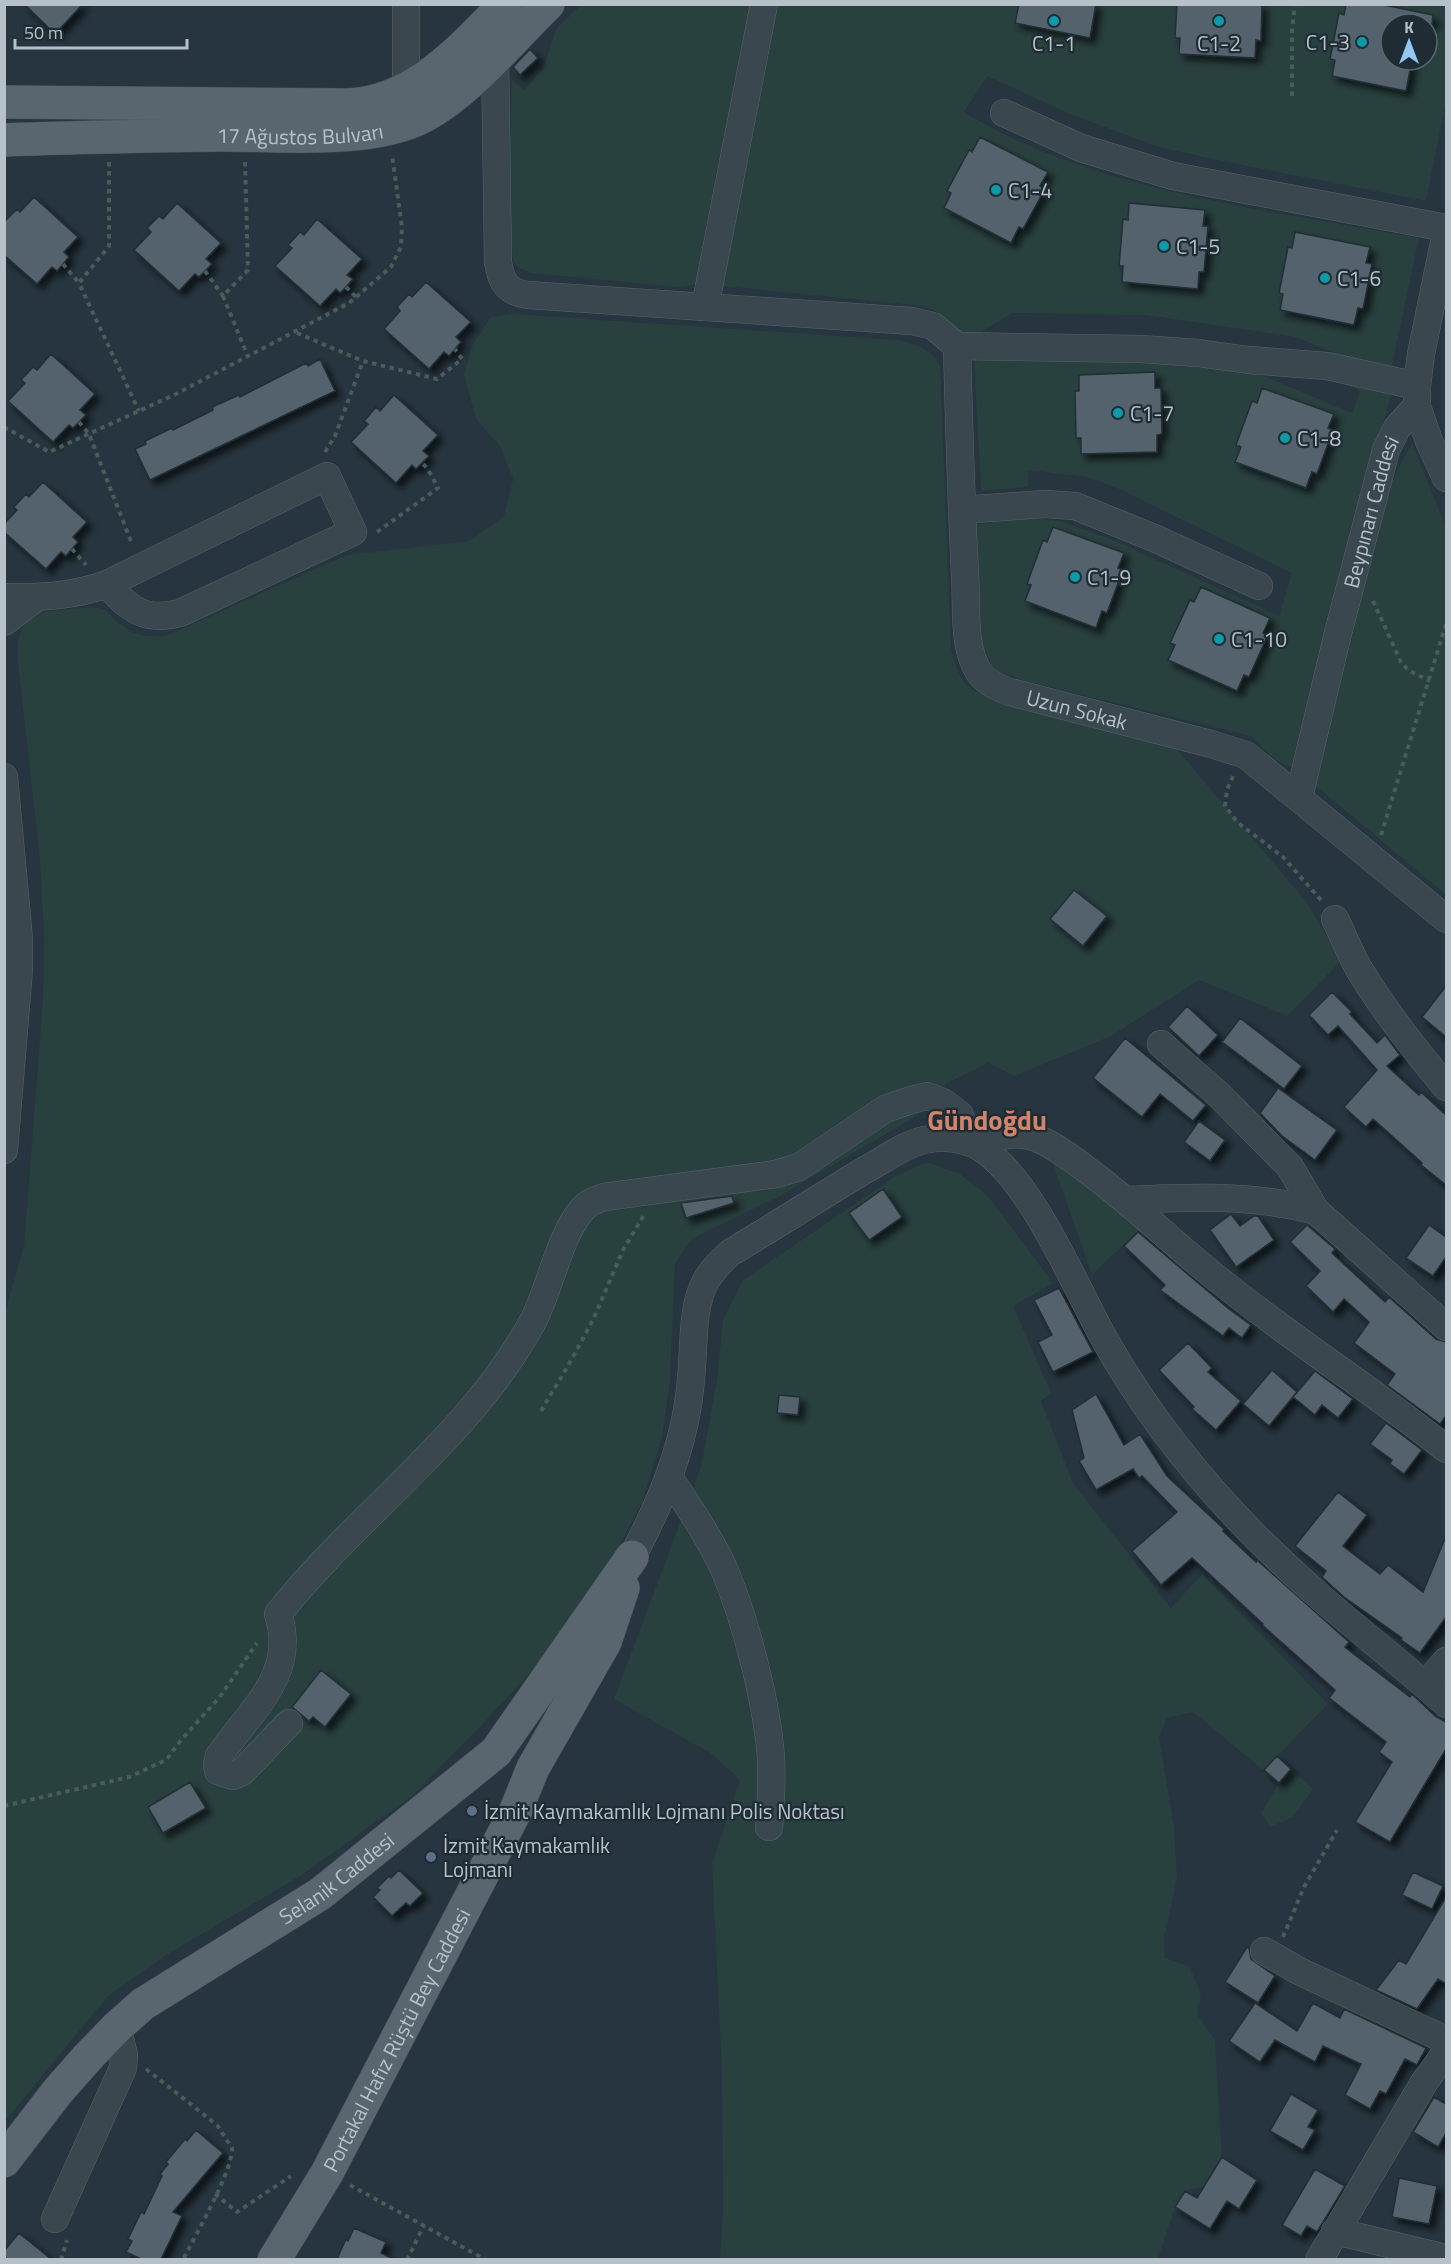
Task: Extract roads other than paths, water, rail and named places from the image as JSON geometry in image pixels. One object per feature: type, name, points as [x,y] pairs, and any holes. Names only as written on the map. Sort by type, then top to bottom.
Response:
[{"type":"main road","name":"17 Ağustos Bulvarı","points":[[4,140],[109,136],[351,134],[389,128],[422,117],[428,88],[506,4]]},
{"type":"main road","name":"17 Ağustos Bulvarı","points":[[4,102],[357,104],[372,102],[428,88],[495,57],[548,4]]},
{"type":"main road","name":"Selanik Caddesi","points":[[4,2161],[58,2091],[117,2027],[143,2004],[320,1894],[496,1752],[632,1557]]},
{"type":"main road","name":"Portakal Hafız Rüştü Bey Caddesi","points":[[274,2259],[327,2173],[516,1809],[533,1768],[605,1642],[632,1557]]},
{"type":"street","points":[[406,4],[428,88]]},
{"type":"street","points":[[705,307],[764,4]]},
{"type":"street","points":[[495,57],[498,262],[502,280],[518,293],[912,321],[933,326],[957,346],[1119,348],[1198,352],[1249,360],[1327,366],[1417,396]]},
{"type":"street","points":[[1004,113],[1081,148],[1173,176],[1446,228]]},
{"type":"street","points":[[1446,233],[1421,354],[1417,396],[1429,441],[1446,478]]},
{"type":"street","name":"Uzun Sokak","points":[[957,346],[968,634],[971,655],[982,678],[1010,692],[1246,755],[1446,919]]},
{"type":"street","name":"Beypınarı Caddesi","points":[[1299,797],[1386,450],[1396,428],[1417,396]]},
{"type":"street","points":[[4,597],[36,598],[75,594],[107,584],[327,476],[353,532],[180,614],[163,618],[146,615],[132,609],[119,599],[107,584]]},
{"type":"street","points":[[962,510],[1044,504],[1075,506],[1154,538],[1259,586]]},
{"type":"street","points":[[4,622],[36,598]]},
{"type":"street","points":[[4,777],[19,917],[19,969],[9,1037],[4,1150]]},
{"type":"street","points":[[1335,919],[1359,968],[1388,1013],[1446,1087]]},
{"type":"street","points":[[1161,1044],[1227,1103],[1290,1167],[1316,1210],[1446,1327]]},
{"type":"street","points":[[289,1722],[242,1773],[233,1776],[218,1771],[219,1756],[257,1708],[280,1665],[284,1638],[278,1614],[303,1582],[455,1428],[497,1380],[532,1323],[546,1293],[565,1240],[581,1210],[591,1202],[604,1197],[766,1176],[799,1167],[885,1109],[927,1096],[943,1102],[960,1115],[971,1143]]},
{"type":"street","points":[[971,1143],[1006,1135],[1032,1137],[1054,1147],[1126,1200],[1223,1284],[1446,1449]]},
{"type":"street","points":[[632,1557],[669,1477],[684,1425],[692,1374],[697,1307],[702,1288],[718,1264],[730,1253],[905,1148],[925,1140],[943,1138],[971,1143],[995,1158],[1013,1177],[1048,1232],[1106,1341],[1139,1396],[1206,1481],[1269,1549],[1317,1594],[1446,1704]]},
{"type":"street","points":[[1126,1200],[1250,1199],[1284,1202],[1316,1210]]},
{"type":"street","points":[[669,1477],[693,1513],[724,1570],[741,1619],[756,1671],[767,1725],[771,1768],[770,1827]]},
{"type":"street","points":[[1426,1685],[1446,1661]]},
{"type":"street","points":[[1269,1954],[1335,1989],[1446,2040]]},
{"type":"street","points":[[62,2228],[123,2068],[124,2055],[117,2027]]},
{"type":"street","points":[[1319,2259],[1425,2081],[1446,2052]]},
{"type":"street","points":[[1335,2231],[1446,2258]]},
{"type":"place","name":"C1-1","points":[[1054,21]]},
{"type":"place","name":"C1-2","points":[[1219,21]]},
{"type":"place","name":"C1-3","points":[[1362,42]]},
{"type":"place","name":"C1-4","points":[[996,190]]},
{"type":"place","name":"C1-5","points":[[1164,246]]},
{"type":"place","name":"C1-6","points":[[1325,278]]},
{"type":"place","name":"C1-7","points":[[1118,413]]},
{"type":"place","name":"C1-8","points":[[1285,438]]},
{"type":"place","name":"C1-9","points":[[1075,577]]},
{"type":"place","name":"C1-10","points":[[1219,639]]},
{"type":"place","name":"İzmit Kaymakamlık Lojmanı Polis Noktası","points":[[472,1811]]},
{"type":"place","name":"İzmit Kaymakamlık Lojmanı","points":[[431,1857]]},
{"type":"district","name":"Gündoğdu","points":[[987,1119]]}]
